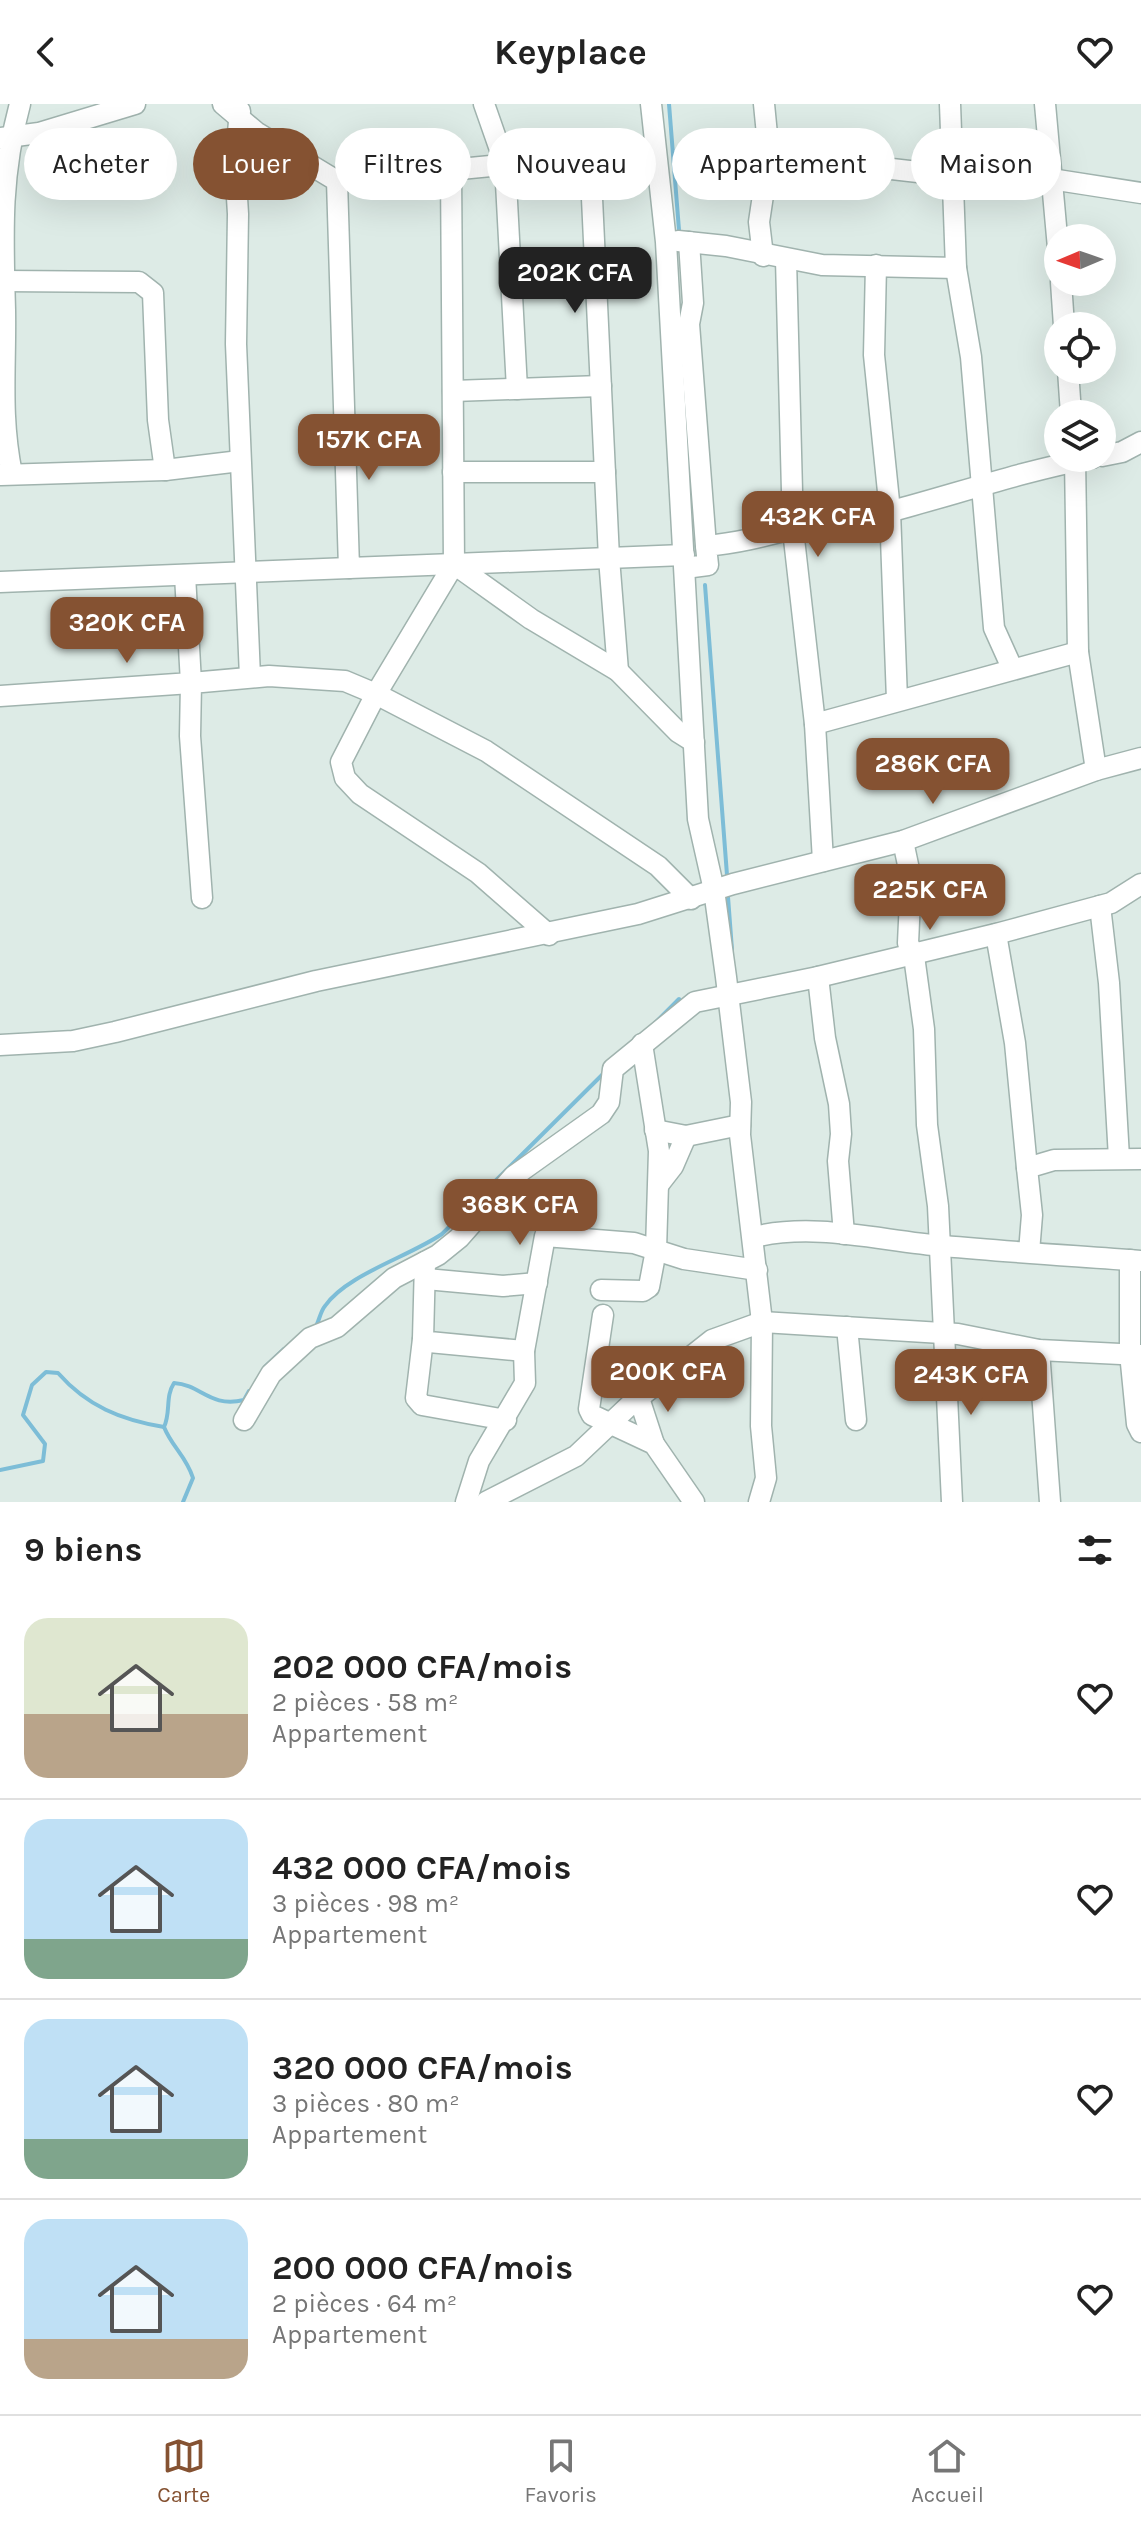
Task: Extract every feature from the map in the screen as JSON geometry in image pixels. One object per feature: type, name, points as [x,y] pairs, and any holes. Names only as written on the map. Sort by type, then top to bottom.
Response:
[{"type":"street","points":[[20,104],[6,138],[1,219],[6,475],[165,470],[240,461]]},
{"type":"street","points":[[6,138],[135,104]]},
{"type":"street","points":[[484,104],[492,128]]},
{"type":"street","points":[[651,104],[653,128]]},
{"type":"street","points":[[764,104],[766,128]]},
{"type":"street","points":[[950,104],[951,128]]},
{"type":"street","points":[[1045,104],[1047,128]]},
{"type":"street","points":[[235,108],[256,132],[335,180]]},
{"type":"street","points":[[235,108],[238,214],[236,344],[250,677]]},
{"type":"street","points":[[656,158],[666,242],[701,839],[714,890],[741,1102],[740,1125],[762,1322],[761,1426],[766,1478],[759,1502]]},
{"type":"street","points":[[1061,181],[1141,193]]},
{"type":"street","points":[[338,200],[349,568]]},
{"type":"street","points":[[451,200],[454,564],[376,694],[341,762],[345,778],[360,794],[478,873],[549,935]]},
{"type":"street","points":[[507,200],[517,389]]},
{"type":"street","points":[[592,200],[609,558],[618,671]]},
{"type":"street","points":[[762,200],[759,222],[763,256]]},
{"type":"street","points":[[954,200],[956,268],[971,357],[994,628],[1012,668]]},
{"type":"street","points":[[1053,200],[1056,224]]},
{"type":"street","points":[[666,242],[689,242],[822,265],[956,268]]},
{"type":"street","points":[[0,582],[609,558],[708,565],[689,324],[693,303],[689,242]]},
{"type":"street","points":[[786,259],[793,530],[815,724],[823,861]]},
{"type":"street","points":[[876,265],[874,355],[890,511],[897,700]]},
{"type":"street","points":[[3,281],[139,282],[153,293],[158,420],[165,470]]},
{"type":"street","points":[[453,391],[601,386]]},
{"type":"street","points":[[1116,453],[1141,442]]},
{"type":"street","points":[[706,546],[843,517],[890,511],[1012,479],[1044,467]]},
{"type":"street","points":[[453,472],[605,472]]},
{"type":"street","points":[[1080,472],[1078,652],[1096,770]]},
{"type":"street","points":[[454,564],[544,628],[618,671],[678,732],[694,742]]},
{"type":"street","points":[[185,575],[191,683],[190,736],[202,898]]},
{"type":"street","points":[[815,724],[1078,652]]},
{"type":"street","points":[[0,696],[250,677],[345,681],[486,751],[658,866],[691,899]]},
{"type":"street","points":[[0,1045],[73,1041],[396,963],[549,935],[903,841],[1096,770],[1141,758]]},
{"type":"street","points":[[903,841],[911,879],[908,943],[914,956],[924,1029],[927,1125],[941,1246],[952,1502]]},
{"type":"street","points":[[506,1420],[422,1405],[416,1398],[426,1270],[514,1176],[601,1114],[609,1102],[613,1069],[642,1044],[695,1002],[914,956],[1047,917],[1100,906],[1141,884]]},
{"type":"street","points":[[1100,906],[1109,983],[1119,1158]]},
{"type":"street","points":[[996,934],[1015,1043],[1032,1215],[1029,1252]]},
{"type":"street","points":[[818,977],[825,1038],[839,1104],[841,1134],[838,1161],[844,1234]]},
{"type":"street","points":[[601,1290],[643,1291],[649,1287],[656,1250],[659,1151],[642,1044]]},
{"type":"street","points":[[655,1130],[686,1136],[740,1125]]},
{"type":"street","points":[[659,1184],[673,1166],[686,1136]]},
{"type":"street","points":[[1027,1168],[1054,1160],[1141,1159]]},
{"type":"street","points":[[754,1237],[782,1232],[844,1234],[941,1246],[1135,1261],[1137,1424],[1141,1432]]},
{"type":"street","points":[[466,1502],[479,1461],[506,1420],[525,1383],[524,1351],[545,1236],[634,1243],[684,1259],[757,1270]]},
{"type":"street","points":[[244,1420],[271,1374],[310,1338],[337,1327],[394,1278],[426,1270],[503,1286],[537,1283]]},
{"type":"street","points":[[603,1315],[589,1409],[592,1415],[613,1422],[654,1444]]},
{"type":"street","points":[[486,1502],[576,1456],[639,1398],[712,1340],[762,1322],[943,1334],[1039,1350],[1136,1354]]},
{"type":"street","points":[[847,1327],[856,1420]]},
{"type":"street","points":[[423,1339],[524,1351]]},
{"type":"street","points":[[1039,1350],[1050,1502]]},
{"type":"street","points":[[639,1398],[654,1444],[694,1502]]},
{"type":"waterway","points":[[669,104],[679,230]]},
{"type":"waterway","points":[[705,585],[727,875]]},
{"type":"waterway","points":[[728,897],[732,950]]},
{"type":"waterway","points":[[655,1023],[679,999]]},
{"type":"waterway","points":[[315,1328],[325,1306],[347,1285],[442,1234],[606,1071]]},
{"type":"waterway","points":[[265,1367],[284,1349]]},
{"type":"waterway","points":[[0,1470],[43,1461],[45,1444],[23,1415],[32,1385],[46,1372],[58,1373],[69,1385],[106,1410],[164,1427]]},
{"type":"waterway","points":[[183,1502],[193,1478],[164,1427],[174,1383],[222,1401],[244,1400],[249,1391]]}]
